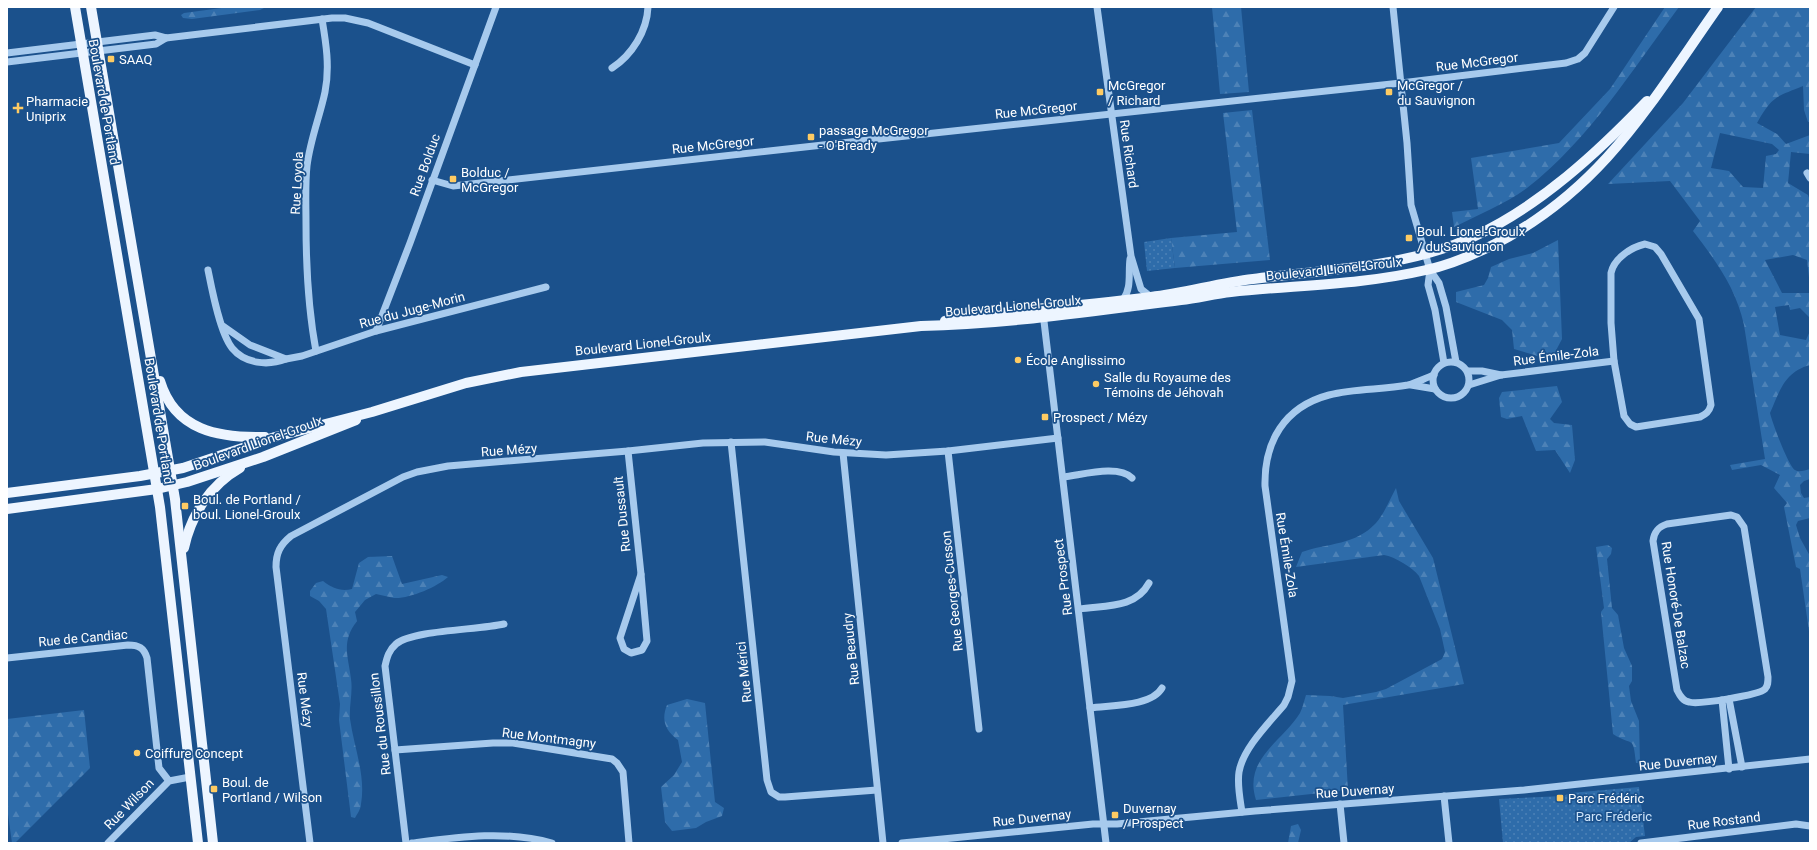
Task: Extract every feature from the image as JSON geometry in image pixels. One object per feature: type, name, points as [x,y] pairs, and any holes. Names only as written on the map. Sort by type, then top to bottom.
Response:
[{"type":"main road","name":"Boulevard de Portland","points":[[75,7],[155,474],[198,843]]},
{"type":"main road","name":"Boulevard de Portland","points":[[91,7],[173,485],[213,843]]},
{"type":"main road","name":"Boulevard Lionel-Groulx","points":[[1043,313],[1185,300],[1231,292],[1352,283],[1390,278],[1430,270],[1459,260],[1511,235],[1533,222],[1564,199],[1602,164],[1633,129],[1718,7]]},
{"type":"main road","name":"Boulevard Lionel-Groulx","points":[[7,494],[170,471],[190,466],[275,437],[372,412],[466,384],[521,372],[921,326],[968,325],[1123,300],[1151,297],[1253,279],[1384,263],[1425,254],[1473,237],[1492,228],[1537,199],[1573,171],[1605,143],[1647,101],[1673,71]]},
{"type":"main road","points":[[149,346],[166,397],[173,409],[189,422],[217,434],[250,437],[275,437]]},
{"type":"main road","name":"Boulevard Lionel-Groulx","points":[[7,509],[157,489],[173,485],[263,457],[343,426],[372,412]]},
{"type":"main road","points":[[182,555],[186,536],[196,514],[206,498],[231,474],[263,457]]},
{"type":"street","name":"Rue Bolduc","points":[[376,330],[496,7]]},
{"type":"street","points":[[612,68],[627,56],[636,45],[646,20],[648,7]]},
{"type":"street","name":"Rue Richard","points":[[1097,7],[1131,256],[1141,289],[1151,297]]},
{"type":"street","points":[[1393,7],[1411,206],[1430,270],[1439,283],[1456,362]]},
{"type":"street","name":"Rue McGregor","points":[[432,180],[453,186],[1401,83],[1571,62],[1585,53],[1614,7]]},
{"type":"street","points":[[7,53],[156,44],[166,38],[322,19],[345,18],[368,23],[475,65]]},
{"type":"street","name":"Rue Loyola","points":[[316,351],[310,319],[307,288],[306,178],[309,153],[325,91],[327,75],[327,50],[322,19]]},
{"type":"street","points":[[7,62],[82,48]]},
{"type":"street","points":[[1646,244],[1651,245],[1661,254],[1699,319],[1710,398],[1710,410],[1700,417],[1642,427],[1636,427],[1630,424],[1624,416],[1614,361],[1611,323],[1612,267],[1619,258],[1634,248],[1646,244]]},
{"type":"street","name":"Rue Richard","points":[[1123,300],[1128,294],[1130,285],[1128,272],[1131,256]]},
{"type":"street","name":"Rue du Juge-Morin","points":[[208,270],[217,311],[230,346],[243,357],[252,361],[269,363],[316,351],[376,330],[546,287]]},
{"type":"street","points":[[1430,270],[1428,285],[1435,310],[1444,363]]},
{"type":"street","name":"Rue Prospect","points":[[1043,313],[1106,843]]},
{"type":"street","points":[[223,326],[250,345],[286,359]]},
{"type":"street","name":"Rue Émile-Zola","points":[[1469,385],[1483,382],[1501,375],[1614,361]]},
{"type":"street","points":[[1456,362],[1461,364],[1468,371],[1469,385],[1462,395],[1451,398],[1442,395],[1435,389],[1434,375],[1439,366],[1444,363],[1456,362]]},
{"type":"street","name":"Rue Émile-Zola","points":[[1468,371],[1482,371],[1501,375]]},
{"type":"street","name":"Rue Émile-Zola","points":[[1242,812],[1238,781],[1242,759],[1284,705],[1292,681],[1265,486],[1266,459],[1274,437],[1289,418],[1304,406],[1318,399],[1340,393],[1408,384],[1434,375]]},
{"type":"street","name":"Rue Émile-Zola","points":[[1408,384],[1435,389]]},
{"type":"street","name":"Rue Mézy","points":[[310,843],[276,567],[276,557],[279,548],[284,541],[291,536],[417,472],[448,466],[628,451],[684,444],[766,442],[843,453],[886,455],[948,451],[1058,438]]},
{"type":"street","name":"Rue Mérici","points":[[731,442],[767,780],[771,792],[779,797],[784,797],[877,790]]},
{"type":"street","name":"Rue Dussault","points":[[628,451],[641,574],[647,641],[642,650],[631,653],[621,646],[620,638],[641,574]]},
{"type":"street","name":"Rue Georges-Cusson","points":[[948,451],[980,729]]},
{"type":"street","name":"Rue Beaudry","points":[[843,453],[883,843]]},
{"type":"street","points":[[1063,477],[1118,471],[1128,474],[1132,478]]},
{"type":"street","name":"Rue Honoré-De Balzac","points":[[1731,515],[1737,517],[1744,527],[1768,684],[1758,693],[1726,699],[1690,703],[1684,700],[1677,690],[1653,541],[1657,530],[1661,526],[1731,515]]},
{"type":"street","points":[[1079,609],[1129,602],[1141,594],[1149,582]]},
{"type":"street","name":"Rue du Roussillon","points":[[406,843],[385,666],[387,656],[395,644],[418,635],[504,624]]},
{"type":"street","name":"Rue de Candiac","points":[[7,658],[134,645],[142,648],[147,658],[159,768],[169,781]]},
{"type":"street","points":[[1090,708],[1144,701],[1154,697],[1162,688]]},
{"type":"street","points":[[1726,699],[1742,767]]},
{"type":"street","points":[[1726,699],[1729,769]]},
{"type":"street","name":"Rue Montmagny","points":[[395,750],[493,743],[513,744],[612,759],[623,772],[629,843]]},
{"type":"street","name":"Rue Duvernay","points":[[902,843],[1087,824],[1104,824],[1524,790],[1729,769],[1810,759]]},
{"type":"street","name":"Rue Wilson","points":[[108,843],[169,781],[190,778]]},
{"type":"street","points":[[1444,796],[1449,843]]},
{"type":"street","points":[[1340,804],[1344,843]]},
{"type":"street","name":"Rue Rostand","points":[[1641,843],[1796,824],[1810,826]]},
{"type":"street","points":[[412,843],[522,837],[552,843]]},
{"type":"green space","points":[[229,7],[266,7],[260,10],[192,19],[183,18],[181,15],[184,13]]},
{"type":"green space","points":[[1212,7],[1241,7],[1249,92],[1220,94]]},
{"type":"green space","points":[[1665,7],[1679,7],[1609,103],[1570,149],[1519,194],[1454,227],[1452,212],[1478,209],[1471,158],[1559,143],[1610,89]]},
{"type":"green space","points":[[1756,7],[1810,7],[1810,121],[1808,122],[1804,110],[1803,86],[1781,95],[1771,102],[1757,123],[1777,134],[1786,144],[1810,135],[1810,154],[1791,152],[1788,183],[1808,195],[1810,201],[1810,286],[1807,260],[1793,255],[1765,260],[1782,293],[1810,293],[1810,318],[1800,308],[1790,310],[1789,305],[1775,307],[1780,335],[1806,340],[1810,331],[1810,365],[1794,372],[1784,383],[1770,413],[1788,460],[1792,466],[1798,471],[1810,469],[1810,479],[1804,481],[1800,485],[1801,493],[1804,498],[1810,497],[1810,518],[1798,521],[1796,525],[1800,538],[1810,556],[1810,638],[1800,569],[1796,567],[1784,507],[1787,503],[1774,488],[1780,475],[1761,465],[1732,470],[1730,465],[1765,459],[1744,325],[1736,299],[1724,275],[1710,253],[1693,231],[1700,221],[1670,181],[1608,184],[1683,103]],"holes":[[[1720,133],[1772,144],[1779,150],[1776,154],[1766,156],[1763,188],[1743,187],[1729,171],[1711,168]]]},
{"type":"green space","points":[[1252,110],[1270,260],[1175,268],[1171,238],[1237,232],[1223,113]]},
{"type":"green space","points":[[1171,238],[1175,268],[1147,271],[1144,242]]},
{"type":"green space","points":[[1558,240],[1562,339],[1551,360],[1514,349],[1512,330],[1502,320],[1456,302],[1456,292],[1484,285],[1491,267],[1509,259],[1533,253]]},
{"type":"green space","points":[[1557,386],[1562,402],[1550,419],[1554,423],[1572,425],[1575,460],[1570,473],[1555,450],[1536,451],[1522,416],[1507,419],[1501,417],[1499,398],[1502,392]]},
{"type":"green space","points":[[1396,488],[1399,501],[1433,558],[1464,684],[1343,705],[1348,790],[1256,800],[1253,786],[1255,773],[1259,762],[1300,713],[1306,695],[1343,698],[1376,692],[1386,689],[1442,659],[1445,652],[1440,629],[1419,576],[1403,563],[1384,555],[1296,567],[1302,552],[1360,536],[1368,530],[1382,515]]},
{"type":"green space","points":[[1608,545],[1612,548],[1611,554],[1607,559],[1612,608],[1618,615],[1624,648],[1632,666],[1632,681],[1629,686],[1631,701],[1639,721],[1640,763],[1636,763],[1634,748],[1631,742],[1613,734],[1601,612],[1604,608],[1596,547]]},
{"type":"green space","points":[[392,556],[402,584],[442,575],[448,577],[430,588],[407,597],[394,598],[376,594],[365,600],[355,612],[357,621],[347,642],[347,656],[351,684],[350,719],[362,783],[361,806],[355,818],[351,817],[339,720],[340,704],[326,609],[319,601],[310,596],[310,591],[316,583],[323,581],[337,589],[352,589],[359,563],[368,557]]},
{"type":"green space","points":[[687,699],[705,703],[715,802],[724,808],[722,816],[706,822],[696,828],[672,831],[665,822],[661,787],[674,775],[682,762],[678,740],[667,728],[664,715],[667,705]]},
{"type":"green space","points":[[84,710],[90,768],[15,843],[12,843],[7,814],[7,719]]},
{"type":"green space","name":"Parc Fréderic","points":[[1639,787],[1645,836],[1636,837],[1629,843],[1503,843],[1499,799],[1563,796],[1570,793]]},
{"type":"green space","points":[[1298,824],[1301,830],[1298,843],[1288,843],[1291,826]]},
{"type":"place","name":"SAAQ","points":[[111,59]]},
{"type":"place","name":"McGregor / Richard","points":[[1100,92]]},
{"type":"place","name":"McGregor / du Sauvignon","points":[[1389,92]]},
{"type":"place","name":"Pharmacie Uniprix","points":[[18,108]]},
{"type":"place","name":"passage McGregor - O'Bready","points":[[811,137]]},
{"type":"place","name":"Bolduc / McGregor","points":[[453,179]]},
{"type":"place","name":"Boul. Lionel-Groulx / du Sauvignon","points":[[1409,238]]},
{"type":"place","name":"École Anglissimo","points":[[1018,360]]},
{"type":"place","name":"Salle du Royaume des Témoins de Jéhovah","points":[[1096,384]]},
{"type":"place","name":"Prospect / Mézy","points":[[1045,417]]},
{"type":"place","name":"Boul. de Portland / boul. Lionel-Groulx","points":[[185,506]]},
{"type":"place","name":"Coiffure Concept","points":[[137,753]]},
{"type":"place","name":"Boul. de Portland / Wilson","points":[[214,789]]},
{"type":"place","name":"Parc Frédéric","points":[[1560,798]]},
{"type":"place","name":"Duvernay / Prospect","points":[[1115,815]]}]
